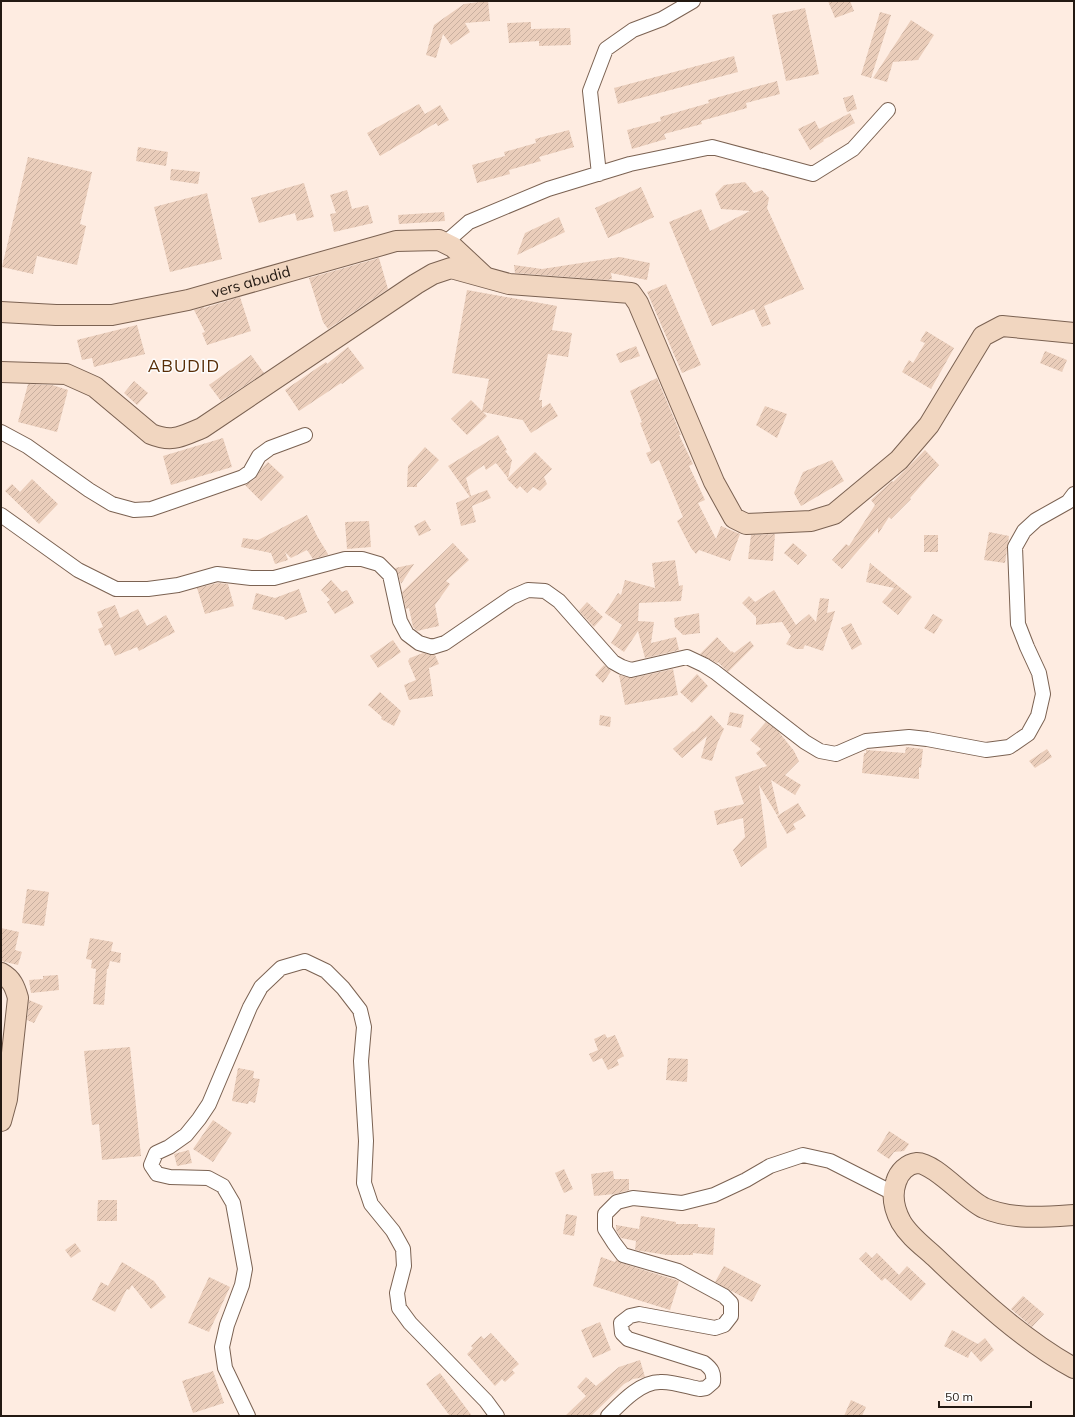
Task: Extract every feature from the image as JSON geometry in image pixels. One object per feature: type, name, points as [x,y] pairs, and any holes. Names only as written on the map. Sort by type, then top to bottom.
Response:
[{"type":"street","points":[[599,174],[590,91],[606,49],[633,30],[662,19],[694,1]]},
{"type":"street","points":[[445,243],[469,222],[548,189],[630,164],[712,147],[813,174],[853,149],[888,110]]},
{"type":"street","name":"vers abudid","points":[[1,312],[56,315],[112,315],[188,300],[396,241],[439,240],[453,247],[486,278]]},
{"type":"street","points":[[1,372],[66,374],[95,387],[151,434],[162,438],[175,439],[202,428],[433,274],[451,268],[510,284],[631,293],[638,303],[714,482],[734,518],[746,524],[811,521],[834,514],[899,460],[928,425],[983,336],[1002,326],[1074,332]]},
{"type":"street","points":[[1,432],[27,446],[88,490],[112,504],[134,510],[151,509],[242,477],[250,472],[259,456],[270,448],[304,435]]},
{"type":"street","points":[[1,515],[78,570],[116,589],[148,589],[178,585],[217,574],[251,578],[274,578],[345,559],[362,558],[379,564],[390,575],[400,621],[407,634],[419,643],[432,647],[445,643],[512,597],[528,590],[545,591],[559,601],[613,662],[622,668],[631,670],[687,657],[715,672],[805,742],[820,751],[836,754],[866,741],[909,737],[986,750],[1009,747],[1028,734],[1038,716],[1043,694],[1039,674],[1018,624],[1015,547],[1024,531],[1036,520],[1068,502],[1074,494]]},
{"type":"street","points":[[248,1416],[225,1368],[222,1347],[227,1325],[242,1285],[245,1269],[233,1203],[223,1186],[208,1178],[170,1177],[157,1174],[151,1165],[156,1153],[169,1147],[186,1135],[199,1119],[208,1104],[250,1007],[261,986],[281,968],[305,961],[326,971],[343,988],[360,1010],[364,1027],[362,1061],[366,1141],[364,1183],[371,1204],[393,1231],[403,1249],[404,1266],[398,1293],[399,1308],[410,1323],[486,1401],[498,1416]]},
{"type":"street","points":[[1,973],[7,976],[14,985],[18,998],[7,1099],[1,1120]]},
{"type":"street","points":[[608,1416],[627,1398],[642,1387],[648,1385],[659,1382],[700,1389],[706,1388],[713,1382],[714,1374],[710,1367],[704,1363],[628,1339],[622,1332],[621,1323],[630,1316],[639,1314],[715,1328],[724,1325],[731,1316],[730,1304],[724,1296],[678,1271],[623,1255],[605,1229],[605,1214],[617,1202],[633,1198],[682,1203],[714,1195],[746,1180],[770,1166],[803,1155],[830,1161],[893,1193]]},
{"type":"street","points":[[1074,1215],[1003,1215],[983,1207],[972,1200],[931,1167],[916,1163],[906,1167],[897,1178],[893,1193],[896,1210],[902,1223],[915,1239],[1006,1320],[1057,1359],[1074,1368]]},
{"type":"building","points":[[488,1],[490,21],[465,23],[470,32],[451,45],[443,34],[436,58],[426,55],[434,25],[464,4]]},
{"type":"building","points":[[828,1],[850,1],[854,11],[835,18]]},
{"type":"building","points":[[805,8],[819,74],[786,81],[772,15]]},
{"type":"building","points":[[880,12],[891,15],[871,78],[861,75]]},
{"type":"building","points":[[911,20],[934,35],[918,60],[893,62],[887,82],[873,78]]},
{"type":"building","points":[[531,22],[531,29],[570,28],[571,45],[539,46],[539,41],[509,43],[507,23]]},
{"type":"building","points":[[734,56],[738,72],[618,104],[614,88]]},
{"type":"building","points":[[777,81],[780,94],[746,103],[747,108],[701,121],[702,124],[664,134],[666,139],[632,149],[627,130],[661,121],[660,117],[709,103],[708,100]]},
{"type":"building","points":[[853,95],[857,109],[847,112],[843,98]]},
{"type":"building","points":[[419,104],[425,114],[440,105],[449,120],[438,126],[436,123],[380,156],[367,133]]},
{"type":"building","points":[[850,113],[855,123],[823,140],[824,141],[810,150],[798,129],[815,121],[819,129]]},
{"type":"building","points":[[569,130],[574,147],[539,157],[541,161],[509,170],[510,174],[477,183],[472,165],[505,156],[504,152],[536,143],[535,139]]},
{"type":"building","points":[[138,147],[168,152],[166,166],[136,161]]},
{"type":"building","points":[[28,157],[92,172],[80,224],[86,226],[77,265],[37,256],[33,274],[2,267]]},
{"type":"building","points":[[171,169],[200,172],[198,184],[170,180]]},
{"type":"building","points":[[745,182],[754,193],[762,190],[769,198],[767,208],[804,289],[764,306],[771,324],[762,327],[754,309],[712,326],[669,222],[701,209],[710,231],[750,211],[721,209],[715,194],[724,185]]},
{"type":"building","points":[[304,183],[314,217],[297,221],[295,213],[259,223],[251,198]]},
{"type":"building","points":[[641,187],[654,217],[608,238],[595,208]]},
{"type":"building","points":[[347,190],[352,209],[368,205],[373,223],[334,232],[330,214],[336,213],[330,195]]},
{"type":"building","points":[[207,193],[222,259],[170,272],[154,207]]},
{"type":"building","points":[[444,212],[445,221],[399,224],[398,215]]},
{"type":"building","points":[[559,217],[565,232],[517,255],[525,233]]},
{"type":"building","points":[[620,257],[650,263],[647,280],[611,273],[612,279],[607,280],[515,273],[514,265],[542,269]]},
{"type":"building","points":[[379,258],[388,289],[328,329],[323,322],[309,278]]},
{"type":"building","points":[[666,284],[701,365],[682,373],[647,292]]},
{"type":"building","points":[[467,290],[557,306],[552,330],[572,333],[568,357],[548,354],[539,400],[542,400],[542,408],[550,403],[558,416],[531,433],[522,419],[483,412],[487,416],[467,435],[451,419],[471,400],[482,411],[489,379],[452,373]]},
{"type":"building","points":[[240,297],[251,331],[207,345],[202,333],[205,332],[194,310]]},
{"type":"building","points":[[137,325],[145,354],[94,367],[92,358],[82,360],[77,340]]},
{"type":"building","points":[[926,331],[954,348],[931,389],[902,372],[909,360],[913,363],[925,343],[920,341]]},
{"type":"building","points":[[636,346],[640,356],[620,363],[616,354]]},
{"type":"building","points":[[348,347],[364,368],[342,384],[341,383],[299,411],[285,390],[326,362],[327,364]]},
{"type":"building","points":[[1045,351],[1067,360],[1062,372],[1040,363]]},
{"type":"building","points":[[251,355],[264,373],[221,401],[209,385]]},
{"type":"building","points":[[657,378],[681,435],[679,435],[693,464],[689,466],[705,500],[698,503],[716,539],[721,526],[740,534],[730,561],[699,550],[696,554],[691,548],[677,521],[683,517],[659,460],[651,464],[646,453],[651,451],[630,391]]},
{"type":"building","points":[[134,381],[148,393],[137,405],[124,393]]},
{"type":"building","points":[[28,384],[52,385],[68,390],[57,432],[18,422]]},
{"type":"building","points":[[765,406],[787,414],[777,438],[756,425]]},
{"type":"building","points":[[498,435],[507,450],[505,451],[512,460],[508,478],[496,463],[486,470],[484,465],[466,478],[471,496],[487,490],[491,498],[472,506],[476,522],[461,526],[456,503],[470,497],[448,466]]},
{"type":"building","points":[[223,438],[232,467],[171,485],[163,456]]},
{"type":"building","points":[[425,447],[439,460],[417,484],[417,487],[407,487],[408,466]]},
{"type":"building","points":[[925,450],[939,465],[910,498],[911,499],[891,519],[889,517],[878,534],[878,528],[842,569],[832,560],[846,544],[849,546],[875,505],[871,500],[892,481],[893,482]]},
{"type":"building","points":[[535,452],[552,469],[544,477],[547,484],[540,491],[533,487],[527,493],[520,486],[517,489],[507,479]]},
{"type":"building","points":[[832,460],[844,481],[801,506],[794,493],[803,472]]},
{"type":"building","points":[[268,462],[284,477],[261,501],[245,485],[255,479]]},
{"type":"building","points":[[32,479],[58,504],[39,524],[5,491],[12,484],[20,492]]},
{"type":"building","points":[[307,515],[328,554],[327,555],[313,559],[307,550],[291,558],[285,552],[288,560],[275,564],[271,553],[241,547],[243,538],[258,540]]},
{"type":"building","points":[[425,520],[431,530],[419,536],[414,526]]},
{"type":"building","points":[[369,521],[371,547],[347,549],[345,522]]},
{"type":"building","points":[[989,532],[1009,536],[1005,563],[984,560]]},
{"type":"building","points":[[775,534],[773,561],[748,559],[751,535]]},
{"type":"building","points":[[924,535],[938,535],[938,552],[924,552]]},
{"type":"building","points":[[453,543],[469,560],[446,581],[450,584],[435,605],[439,626],[417,631],[413,627],[409,608],[406,609],[402,592]]},
{"type":"building","points":[[793,543],[807,555],[798,565],[784,553]]},
{"type":"building","points":[[675,560],[679,586],[683,585],[681,601],[639,603],[638,621],[654,622],[651,643],[676,637],[679,650],[645,658],[638,631],[624,652],[611,643],[622,625],[605,613],[618,593],[621,595],[625,580],[655,588],[652,563]]},
{"type":"building","points":[[870,563],[912,597],[898,615],[882,602],[894,588],[866,582]]},
{"type":"building","points":[[414,564],[401,584],[395,568]]},
{"type":"building","points":[[331,580],[342,592],[347,590],[354,603],[335,614],[327,602],[330,600],[321,590]]},
{"type":"building","points":[[218,583],[228,584],[234,606],[205,614],[197,588]]},
{"type":"building","points":[[299,589],[307,612],[285,620],[284,617],[252,609],[256,593],[275,598]]},
{"type":"building","points":[[774,590],[796,625],[809,614],[816,622],[820,598],[829,599],[827,613],[835,611],[823,651],[805,645],[803,649],[796,649],[786,644],[791,636],[782,622],[756,625],[756,617],[742,603],[749,596],[755,602]]},
{"type":"building","points":[[587,602],[603,617],[594,627],[579,611]]},
{"type":"building","points":[[115,605],[120,618],[138,609],[147,626],[166,615],[175,632],[139,651],[137,647],[115,656],[110,644],[105,646],[98,629],[103,627],[97,612]]},
{"type":"building","points":[[699,613],[700,633],[683,635],[675,627],[674,618]]},
{"type":"building","points":[[933,614],[943,620],[934,634],[924,628]]},
{"type":"building","points":[[851,623],[862,644],[852,650],[841,628]]},
{"type":"building","points":[[717,637],[731,652],[732,651],[734,653],[750,641],[754,646],[728,672],[718,662],[717,663],[700,654]]},
{"type":"building","points":[[393,640],[401,652],[378,668],[370,656]]},
{"type":"building","points":[[423,653],[435,655],[439,664],[429,668],[433,696],[409,700],[404,685],[416,680],[408,661],[410,658]]},
{"type":"building","points":[[604,665],[611,671],[603,683],[595,675]]},
{"type":"building","points":[[673,669],[678,695],[625,705],[619,675],[633,678]]},
{"type":"building","points":[[697,674],[708,686],[692,703],[680,692]]},
{"type":"building","points":[[380,692],[401,711],[394,726],[381,719],[382,717],[368,705]]},
{"type":"building","points":[[730,712],[744,715],[741,728],[727,725]]},
{"type":"building","points":[[600,715],[611,717],[610,727],[599,725]]},
{"type":"building","points":[[711,715],[724,729],[712,761],[701,758],[707,736],[682,758],[673,749],[693,731],[694,732]]},
{"type":"building","points":[[766,722],[778,731],[794,751],[799,761],[785,775],[801,785],[795,795],[771,780],[779,814],[777,815],[759,785],[767,847],[741,867],[733,850],[745,837],[743,818],[717,825],[714,811],[744,804],[735,777],[767,766],[756,753],[761,749],[750,740]]},
{"type":"building","points":[[906,747],[923,749],[921,768],[919,767],[919,779],[862,773],[864,753],[866,753],[866,750],[905,753]]},
{"type":"building","points":[[1047,749],[1052,757],[1035,768],[1029,761]]},
{"type":"building","points":[[798,803],[806,816],[793,824],[796,829],[787,834],[777,816]]},
{"type":"building","points":[[27,889],[49,892],[44,926],[22,923]]},
{"type":"building","points":[[1,928],[19,932],[15,950],[22,952],[18,965],[1,961]]},
{"type":"building","points":[[90,938],[113,942],[111,951],[121,953],[120,963],[110,961],[107,969],[104,1005],[93,1004],[96,969],[91,968],[92,960],[86,959]]},
{"type":"building","points":[[58,975],[59,990],[31,993],[29,980],[43,979],[43,976]]},
{"type":"building","points":[[29,1000],[43,1006],[34,1023],[27,1020]]},
{"type":"building","points":[[605,1034],[607,1038],[615,1035],[624,1056],[617,1060],[619,1065],[608,1070],[602,1058],[593,1062],[589,1054],[598,1050],[594,1039]]},
{"type":"building","points":[[130,1047],[141,1156],[102,1160],[99,1124],[92,1125],[84,1051]]},
{"type":"building","points":[[668,1058],[688,1059],[687,1082],[666,1080]]},
{"type":"building","points":[[238,1068],[254,1071],[253,1078],[260,1079],[255,1103],[249,1101],[248,1104],[232,1101]]},
{"type":"building","points":[[213,1120],[232,1133],[213,1162],[193,1149]]},
{"type":"building","points":[[889,1131],[909,1144],[904,1151],[894,1152],[889,1159],[877,1151]]},
{"type":"building","points":[[189,1150],[192,1163],[177,1166],[174,1154]]},
{"type":"building","points":[[564,1169],[573,1189],[564,1193],[555,1173]]},
{"type":"building","points":[[613,1171],[614,1179],[629,1179],[629,1190],[615,1194],[594,1196],[591,1174]]},
{"type":"building","points":[[98,1200],[117,1200],[117,1221],[97,1221]]},
{"type":"building","points":[[566,1214],[577,1216],[574,1236],[563,1234]]},
{"type":"building","points":[[641,1216],[676,1222],[676,1224],[698,1224],[698,1227],[715,1228],[713,1255],[693,1253],[693,1255],[667,1255],[635,1250],[636,1241],[621,1238],[616,1230],[616,1225],[639,1229]]},
{"type":"building","points":[[75,1243],[81,1251],[71,1258],[65,1250]]},
{"type":"building","points":[[866,1252],[872,1258],[877,1253],[899,1275],[907,1266],[926,1284],[911,1301],[885,1278],[882,1281],[859,1259]]},
{"type":"building","points":[[601,1257],[615,1262],[616,1260],[621,1263],[679,1281],[670,1310],[593,1286]]},
{"type":"building","points":[[122,1262],[154,1281],[166,1297],[151,1309],[132,1285],[129,1290],[127,1289],[115,1312],[92,1300],[101,1282],[108,1286]]},
{"type":"building","points":[[724,1266],[761,1285],[752,1302],[715,1282]]},
{"type":"building","points":[[209,1277],[230,1287],[209,1332],[188,1323]]},
{"type":"building","points":[[1023,1296],[1044,1314],[1032,1327],[1011,1309]]},
{"type":"building","points":[[600,1322],[611,1350],[593,1358],[581,1330]]},
{"type":"building","points":[[952,1330],[978,1344],[985,1338],[994,1350],[981,1362],[971,1351],[968,1358],[944,1346]]},
{"type":"building","points":[[491,1333],[519,1364],[512,1370],[515,1373],[505,1382],[502,1379],[495,1386],[467,1354],[473,1348],[471,1346],[481,1336],[484,1339]]},
{"type":"building","points":[[640,1360],[645,1377],[633,1379],[624,1384],[591,1416],[565,1416],[586,1396],[577,1387],[586,1377],[596,1386],[619,1367]]},
{"type":"building","points":[[213,1371],[224,1403],[193,1413],[182,1381]]},
{"type":"building","points":[[440,1373],[472,1416],[450,1416],[426,1384]]},
{"type":"building","points":[[851,1400],[866,1407],[862,1416],[844,1416]]},
{"type":"district","name":"ABUDID","points":[[184,366]]}]
